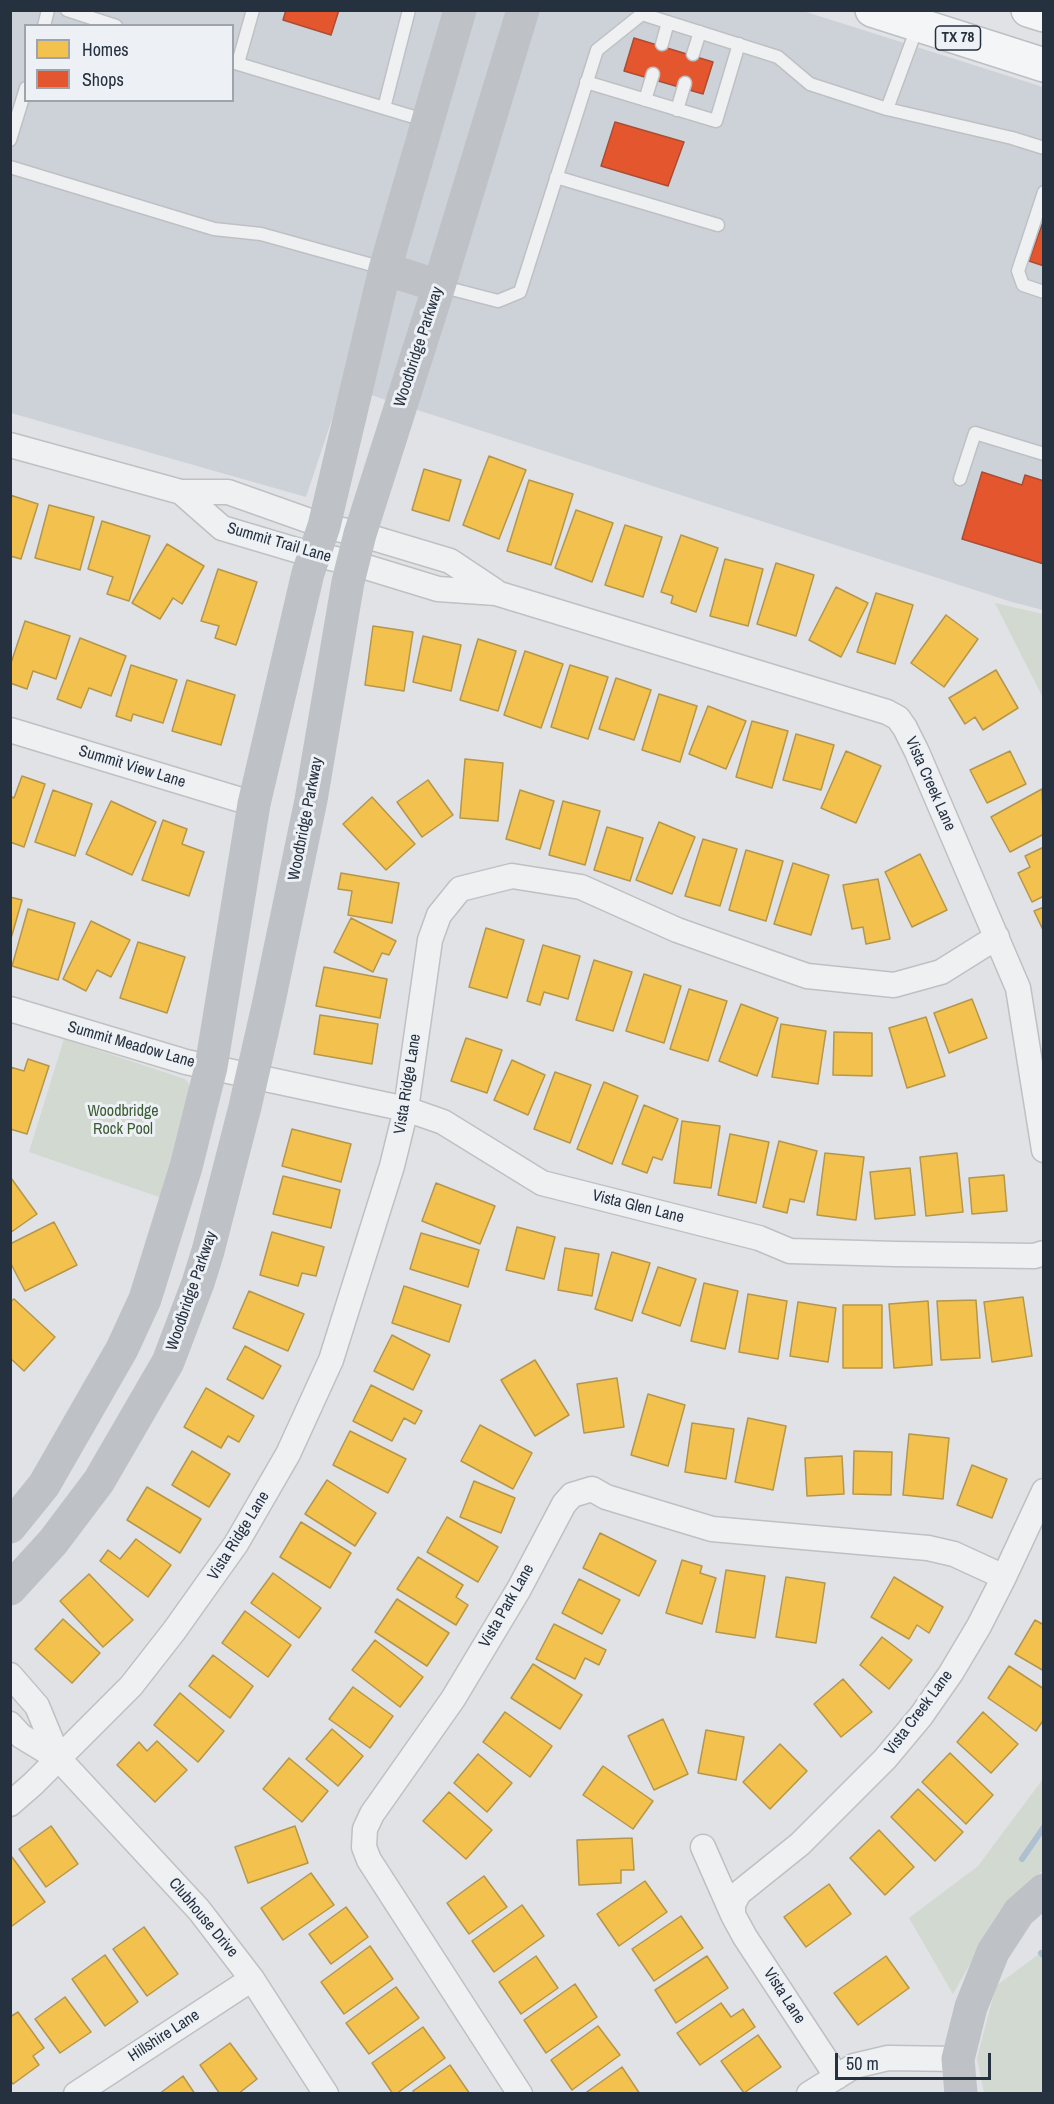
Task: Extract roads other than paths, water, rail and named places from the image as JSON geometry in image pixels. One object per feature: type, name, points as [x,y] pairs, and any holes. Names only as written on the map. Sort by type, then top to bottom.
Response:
[{"type":"main road","points":[[10,1527],[44,1485],[122,1349],[146,1299],[186,1167],[211,1067],[254,804],[308,573],[319,539],[385,269],[460,10]]},
{"type":"main road","name":"Woodbridge Parkway","points":[[10,1589],[53,1542],[99,1481],[168,1362],[208,1251],[252,1077],[311,800],[356,548],[523,10]]},
{"type":"main road","name":"TX 78","points":[[872,10],[921,18],[1044,65]]},
{"type":"main road","points":[[1028,10],[1044,15]]},
{"type":"main road","points":[[385,269],[439,286]]},
{"type":"main road","points":[[962,2094],[958,2059],[971,2007],[993,1952],[1019,1912],[1044,1890]]},
{"type":"street","name":"Summit Trail Lane","points":[[10,445],[181,492],[228,492],[319,539]]},
{"type":"street","name":"Summit Trail Lane","points":[[181,492],[222,528],[319,539],[356,548]]},
{"type":"street","name":"Vista Creek Lane","points":[[356,548],[438,588],[496,593],[887,712],[898,718],[917,752],[1018,988],[1044,1150]]},
{"type":"street","name":"Summit View Lane","points":[[10,730],[254,804]]},
{"type":"street","name":"Vista Ridge Lane","points":[[10,1804],[59,1759],[131,1686],[174,1631],[236,1544],[288,1454],[332,1360],[392,1166],[406,1109],[430,940],[440,915],[460,889],[512,876],[581,887],[677,930],[807,976],[894,985],[941,972],[997,937]]},
{"type":"street","name":"Summit Meadow Lane","points":[[10,1009],[186,1062],[252,1077]]},
{"type":"street","name":"Vista Glen Lane","points":[[252,1077],[406,1109],[443,1122],[542,1183],[759,1238],[790,1251],[1034,1256],[1044,1253]]},
{"type":"street","name":"Vista Park Lane","points":[[520,2094],[369,1860],[364,1847],[365,1829],[372,1814],[453,1700],[519,1589],[564,1504],[572,1495],[592,1489],[606,1497],[712,1528],[928,1548],[954,1554],[1004,1577]]},
{"type":"street","name":"Vista Creek Lane","points":[[736,1904],[885,1759],[921,1716],[951,1673],[979,1626],[1044,1491]]},
{"type":"street","name":"Clubhouse Drive","points":[[10,1675],[37,1706],[59,1759]]},
{"type":"street","name":"Clubhouse Drive","points":[[10,1724],[21,1736],[59,1759],[199,1910],[252,1979],[326,2094]]},
{"type":"street","name":"Vista Lane","points":[[703,1846],[837,2077]]},
{"type":"street","name":"Hillshire Lane","points":[[76,2094],[252,1979]]},
{"type":"street","points":[[809,2094],[854,2066],[888,2058],[958,2059]]},
{"type":"lane","points":[[67,10],[110,24]]},
{"type":"lane","points":[[253,10],[235,63],[428,122]]},
{"type":"lane","points":[[384,108],[409,10]]},
{"type":"lane","points":[[439,286],[498,301],[520,292],[597,50],[642,14],[778,57],[810,84],[887,109],[1012,138],[1044,148]]},
{"type":"lane","points":[[887,109],[921,18]]},
{"type":"lane","points":[[662,44],[668,22]]},
{"type":"lane","points":[[693,54],[700,32]]},
{"type":"lane","points":[[586,82],[716,121],[740,44]]},
{"type":"lane","points":[[645,100],[653,74]]},
{"type":"lane","points":[[677,110],[685,83]]},
{"type":"lane","points":[[10,140],[24,94]]},
{"type":"lane","points":[[10,167],[214,229],[261,234],[385,269]]},
{"type":"lane","points":[[556,177],[718,225]]},
{"type":"lane","points":[[1044,192],[1018,271],[1023,285],[1044,292]]},
{"type":"lane","points":[[960,479],[975,432],[1044,454]]},
{"type":"waterway","points":[[1022,1859],[1044,1827]]},
{"type":"waterway","points":[[1041,1953],[1044,1956]]},
{"type":"park label","name":"Woodbridge Rock Pool","points":[[123,1121]]}]
